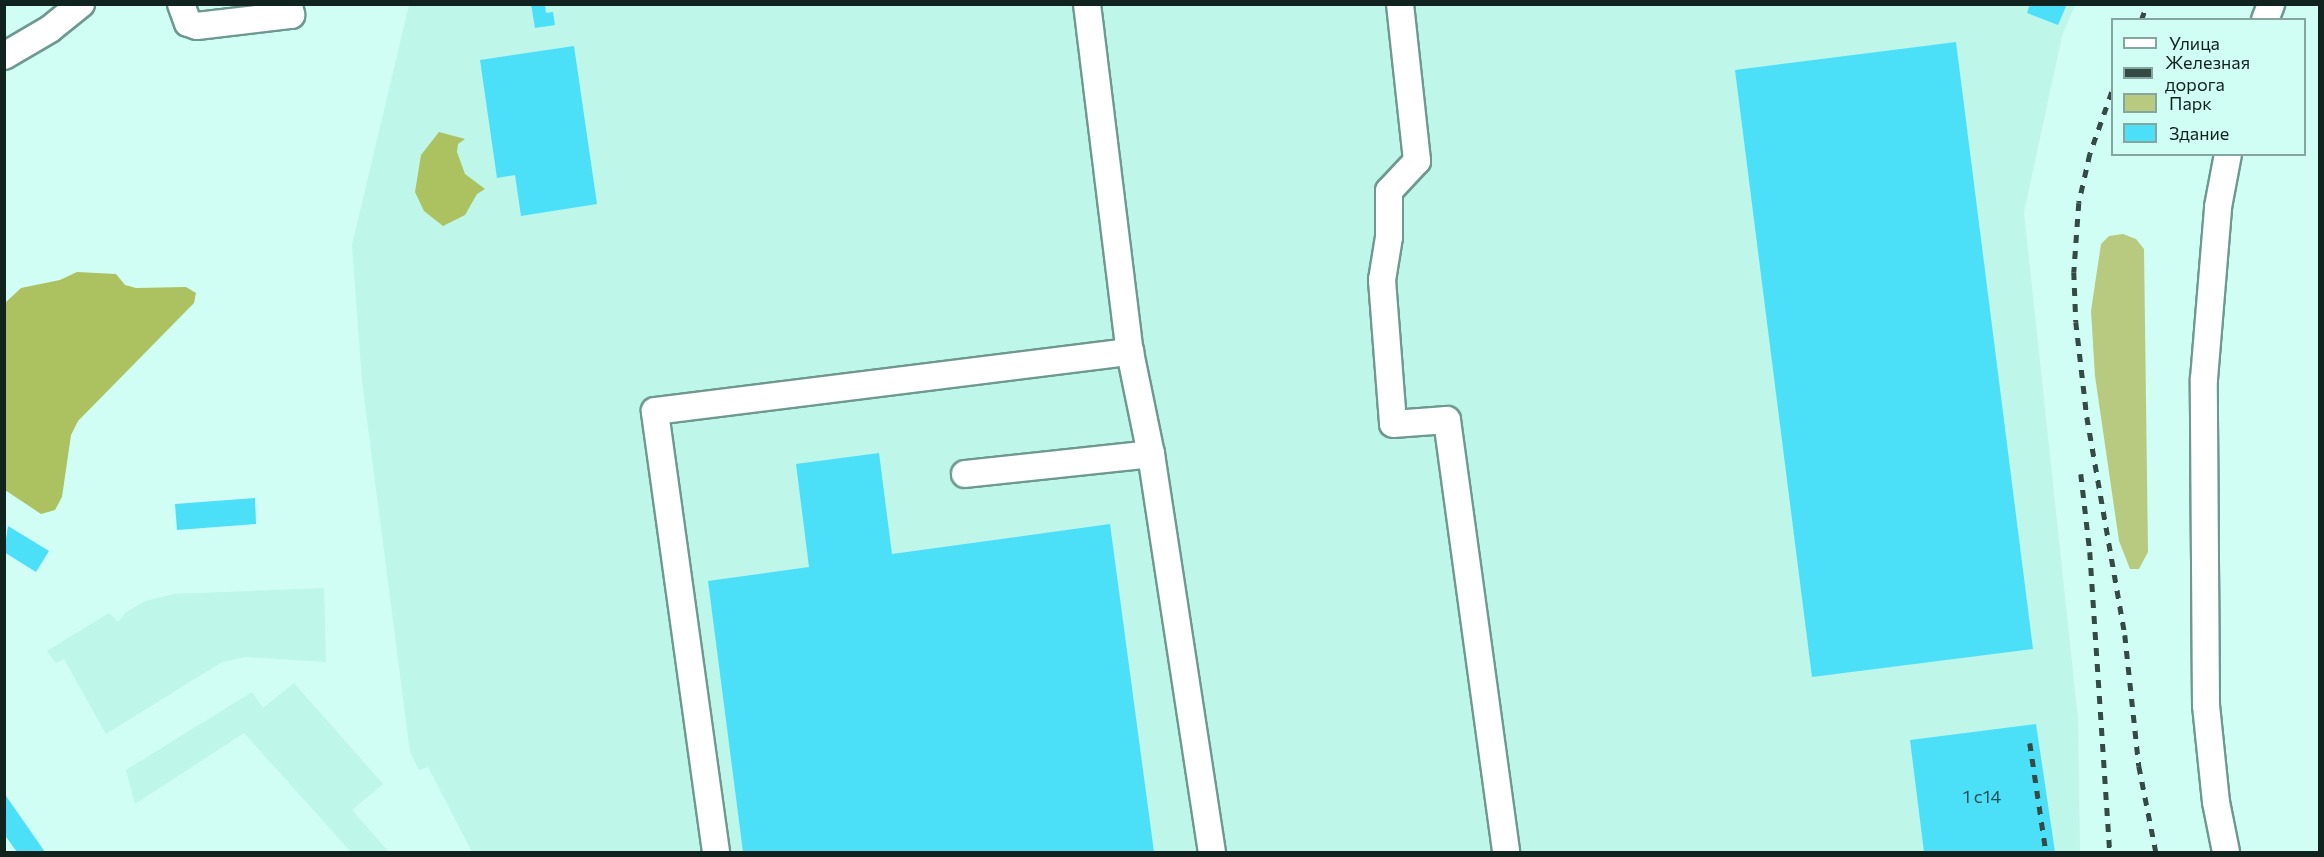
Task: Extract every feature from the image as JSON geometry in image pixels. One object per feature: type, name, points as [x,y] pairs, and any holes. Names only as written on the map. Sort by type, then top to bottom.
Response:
[{"type":"street","points":[[4,56],[50,29],[81,4]]},
{"type":"street","points":[[181,4],[188,23],[197,26],[291,15],[290,4]]},
{"type":"street","points":[[1087,4],[1130,352],[1151,454],[1212,852]]},
{"type":"street","points":[[1400,4],[1417,161],[1389,191],[1389,237],[1382,280],[1393,424],[1447,420],[1506,852]]},
{"type":"street","points":[[2226,852],[2216,802],[2206,705],[2204,379],[2218,207],[2228,156]]},
{"type":"street","points":[[716,852],[655,411],[1130,352]]},
{"type":"street","points":[[965,474],[1151,454]]},
{"type":"shaded area","points":[[409,5],[2075,5],[2062,36],[2024,212],[2078,719],[2080,852],[472,852],[428,767],[419,770],[410,752],[362,381],[352,245]]},
{"type":"shaded area","points":[[324,588],[326,662],[245,657],[222,662],[106,734],[64,659],[56,663],[47,651],[109,613],[118,622],[125,613],[145,601],[174,594]]},
{"type":"shaded area","points":[[294,683],[383,784],[352,810],[389,852],[351,852],[244,733],[135,804],[126,770],[252,692],[263,708]]},
{"type":"green space","points":[[439,132],[465,139],[458,144],[457,152],[465,174],[485,189],[477,194],[465,215],[443,226],[424,211],[415,192],[421,155]]},
{"type":"green space","points":[[2123,234],[2136,239],[2144,249],[2148,552],[2139,569],[2130,569],[2119,541],[2095,376],[2091,311],[2101,244],[2109,236]]},
{"type":"green space","points":[[77,272],[116,274],[125,285],[136,288],[186,287],[196,293],[194,303],[78,421],[71,435],[62,497],[55,510],[41,514],[5,490],[5,303],[21,288],[60,280]]},
{"type":"building","points":[[531,4],[545,4],[546,13],[553,12],[555,25],[535,28]]},
{"type":"building","points":[[2030,4],[2067,4],[2058,25],[2027,13]]},
{"type":"building","points":[[1956,42],[2033,649],[1812,677],[1735,70]]},
{"type":"building","points":[[574,46],[597,204],[521,216],[515,175],[497,178],[480,60]]},
{"type":"building","points":[[879,453],[892,554],[1110,524],[1154,852],[743,852],[708,581],[809,567],[796,464]]},
{"type":"building","points":[[255,498],[256,524],[177,530],[175,504]]},
{"type":"building","points":[[8,526],[49,551],[36,572],[4,552]]},
{"type":"building","points":[[2036,724],[2055,852],[1924,852],[1910,740]]},
{"type":"building","points":[[4,793],[45,852],[17,852],[4,834]]},
{"type":"railway","points":[[2142,18],[2147,4]]},
{"type":"railway","points":[[2111,95],[2090,154],[2079,203],[2074,272],[2076,322],[2087,417],[2125,635],[2139,766],[2156,852]]},
{"type":"railway","points":[[2081,474],[2090,552],[2110,852]]},
{"type":"railway","points":[[2030,743],[2046,852]]}]
